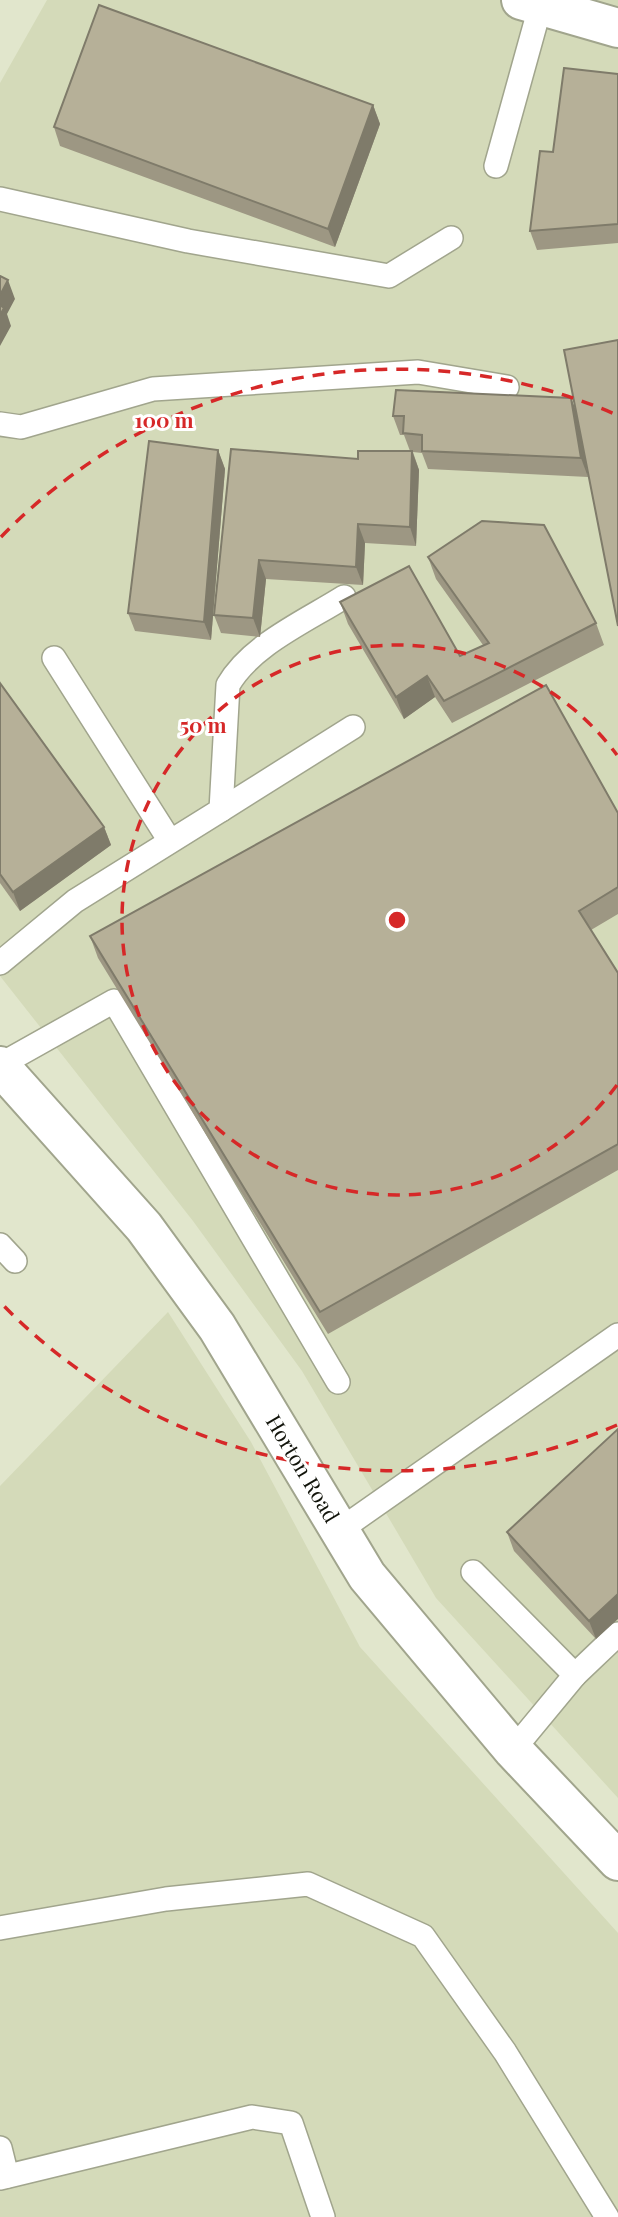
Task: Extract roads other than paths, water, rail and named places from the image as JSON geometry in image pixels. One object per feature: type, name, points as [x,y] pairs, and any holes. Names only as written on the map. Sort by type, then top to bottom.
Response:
[{"type":"street","points":[[534,2],[618,28]]},
{"type":"street","name":"Horton Road","points":[[0,1065],[144,1227],[209,1315],[367,1576],[513,1750],[618,1861]]},
{"type":"lane","points":[[496,166],[534,2]]},
{"type":"lane","points":[[0,199],[188,241],[389,276],[451,238]]},
{"type":"lane","points":[[0,424],[21,427],[153,389],[418,372],[507,387]]},
{"type":"lane","points":[[221,810],[228,685],[237,670],[260,651],[344,597]]},
{"type":"lane","points":[[54,658],[170,841]]},
{"type":"lane","points":[[2,959],[75,901],[353,727]]},
{"type":"lane","points":[[0,1065],[114,1001],[338,1382]]},
{"type":"lane","points":[[340,1530],[618,1335]]},
{"type":"lane","points":[[473,1572],[575,1675]]},
{"type":"lane","points":[[513,1750],[575,1675],[618,1634]]},
{"type":"lane","points":[[0,1927],[166,1899],[308,1884],[423,1936],[505,2052],[607,2217]]},
{"type":"lane","points":[[0,2148],[3,2177],[252,2116],[291,2123],[323,2217]]}]
